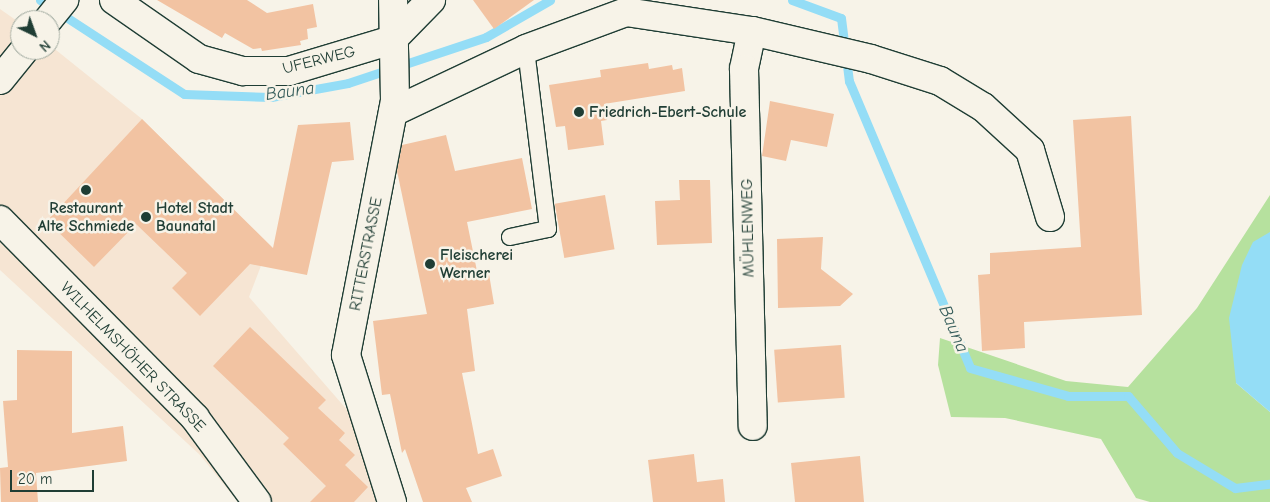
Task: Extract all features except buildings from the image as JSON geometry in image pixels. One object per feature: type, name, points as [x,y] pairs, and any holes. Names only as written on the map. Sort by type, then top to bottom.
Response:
[{"type":"street","name":"RITTERSTRASSE","points":[[392,502],[346,355],[394,102],[393,0]]},
{"type":"street","points":[[393,47],[431,0]]},
{"type":"street","name":"UFERWEG","points":[[122,6],[199,59],[243,71],[289,71],[393,47]]},
{"type":"street","points":[[394,102],[526,49],[626,12],[752,31],[871,59],[940,80],[983,107],[1030,150],[1050,217]]},
{"type":"street","name":"MÜHLENWEG","points":[[752,31],[744,69],[753,426]]},
{"type":"street","points":[[0,80],[16,60]]},
{"type":"street","name":"WILHELMSHÖHER STRASSE","points":[[0,220],[195,418],[257,502]]},
{"type":"lane","points":[[510,237],[548,229],[526,49]]},
{"type":"shaded area","points":[[0,9],[10,16],[10,60],[60,60],[60,53],[142,119],[269,245],[249,297],[355,419],[376,502],[238,502],[200,455],[0,270]]},
{"type":"green space","points":[[1270,195],[1270,232],[1236,383],[1270,412],[1270,502],[1150,502],[1136,498],[1101,439],[1005,418],[951,417],[938,365],[940,338],[1066,381],[1128,387],[1197,308]]},
{"type":"water","points":[[1270,232],[1270,412],[1236,383],[1229,318],[1242,265],[1253,242]]},
{"type":"waterway","name":"Bauna","points":[[40,0],[184,94],[271,97],[348,83],[486,37],[550,0]]},
{"type":"waterway","name":"Bauna","points":[[792,0],[841,18],[849,81],[970,368],[1068,396],[1128,396],[1177,453],[1235,488],[1270,484]]},
{"type":"place","name":"Friedrich-Ebert-Schule","points":[[579,112]]},
{"type":"place","name":"Restaurant Alte Schmiede","points":[[86,190]]},
{"type":"place","name":"Hotel Stadt Baunatal","points":[[146,217]]},
{"type":"place","name":"Fleischerei Werner","points":[[430,264]]}]
